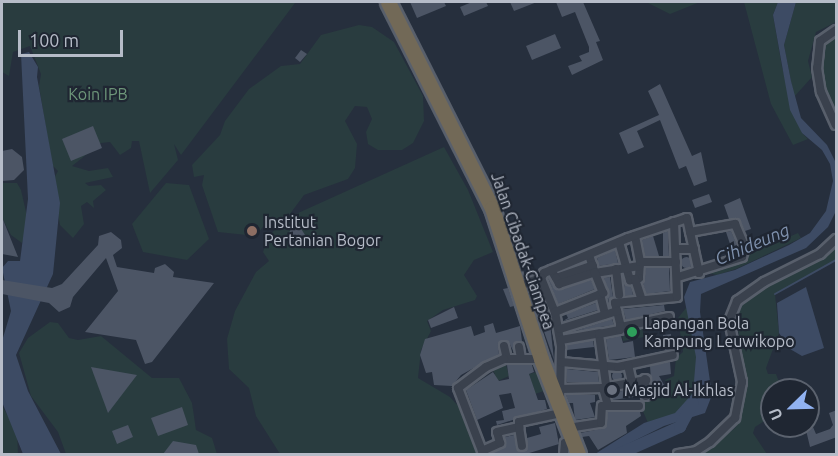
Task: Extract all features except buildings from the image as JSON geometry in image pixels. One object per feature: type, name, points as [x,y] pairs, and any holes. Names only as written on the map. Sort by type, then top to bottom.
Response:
[{"type":"highway","name":"Jalan Cibadak-Ciampea","points":[[388,2],[475,167],[519,286],[572,445]]},
{"type":"street","points":[[837,30],[820,41],[817,68],[821,92],[837,125]]},
{"type":"street","points":[[519,286],[554,274],[619,242],[687,218],[699,273]]},
{"type":"street","points":[[608,405],[599,334],[620,330],[615,303],[641,298],[677,297],[674,222]]},
{"type":"street","points":[[678,277],[733,263],[742,257],[746,247],[735,224],[690,232]]},
{"type":"street","points":[[619,242],[630,280],[639,278],[635,236]]},
{"type":"street","points":[[678,454],[696,451],[710,442],[735,418],[742,382],[729,321],[737,301],[764,282],[820,254],[837,239]]},
{"type":"street","points":[[678,249],[694,249]]},
{"type":"street","points":[[590,255],[605,314]]},
{"type":"street","points":[[554,274],[676,262]]},
{"type":"street","points":[[616,269],[619,295]]},
{"type":"street","points":[[522,446],[519,422],[560,410],[560,329],[541,278]]},
{"type":"street","points":[[635,279],[641,298]]},
{"type":"street","points":[[598,284],[616,282]]},
{"type":"street","points":[[555,312],[600,294]]},
{"type":"street","points":[[560,329],[617,311]]},
{"type":"street","points":[[620,326],[669,317]]},
{"type":"street","points":[[561,340],[599,333]]},
{"type":"street","points":[[504,346],[507,359]]},
{"type":"street","points":[[519,347],[521,358]]},
{"type":"street","points":[[561,362],[628,365],[673,355]]},
{"type":"street","points":[[519,427],[497,432],[501,443],[482,451],[458,388],[486,367],[507,359],[542,359]]},
{"type":"street","points":[[628,365],[632,382]]},
{"type":"street","points":[[560,389],[605,387],[646,380],[646,396]]},
{"type":"street","points":[[572,445],[601,423],[602,406],[639,406]]},
{"type":"green space","name":"Koin IPB","points":[[2,2],[295,3],[181,155],[174,144],[178,160],[150,193],[139,141],[132,141],[131,148],[120,155],[110,142],[101,143],[72,166],[89,171],[108,168],[113,177],[85,183],[89,186],[101,185],[106,190],[93,201],[94,208],[87,202],[81,206],[84,224],[73,238],[60,225],[52,182],[58,171],[52,165],[39,86],[41,74],[30,46],[13,52],[9,76],[2,72]]},
{"type":"green space","points":[[646,2],[700,2],[670,14]]},
{"type":"green space","points":[[744,2],[778,2],[773,15],[782,67],[802,133],[808,139],[793,145],[771,104]]},
{"type":"green space","points":[[796,2],[836,2],[836,22],[816,32],[808,61],[812,77],[794,97],[784,45]]},
{"type":"green space","points":[[359,25],[372,27],[394,42],[423,96],[424,121],[413,143],[402,150],[378,150],[368,144],[366,132],[372,119],[367,107],[355,106],[345,121],[357,144],[355,168],[348,179],[304,195],[287,218],[444,147],[468,190],[493,252],[474,260],[464,275],[477,296],[475,300],[443,310],[427,321],[431,331],[421,350],[418,378],[450,397],[460,408],[481,454],[280,454],[256,416],[249,388],[229,369],[227,339],[235,311],[256,272],[269,261],[263,252],[269,236],[284,220],[265,224],[256,236],[218,232],[202,185],[204,175],[194,177],[192,165],[220,135],[225,121],[249,89],[281,66],[300,64],[321,35]]},
{"type":"green space","points":[[836,34],[836,115],[828,99],[820,61],[823,42]]},
{"type":"green space","points":[[3,183],[17,183],[21,190],[29,225],[22,243],[11,235],[2,218]]},
{"type":"green space","points":[[166,183],[189,185],[209,239],[187,260],[143,252],[132,224]]},
{"type":"green space","points":[[798,233],[801,238],[736,269],[717,275],[704,272],[747,252],[754,243],[769,238],[777,242]]},
{"type":"green space","points":[[836,243],[836,260],[775,294],[779,333],[766,368],[768,374],[776,374],[778,378],[760,378],[760,424],[755,427],[753,433],[767,454],[700,454],[735,428],[742,414],[745,370],[735,311],[755,292],[810,265]]},
{"type":"green space","points":[[686,308],[691,312],[700,388],[676,416],[648,423],[639,402],[669,393],[665,380],[674,376],[676,358],[683,352],[678,318]]},
{"type":"green space","points":[[50,322],[58,323],[69,338],[78,340],[101,336],[152,378],[179,378],[192,403],[196,430],[212,438],[217,454],[66,454],[58,432],[31,396],[19,353],[28,338]]},
{"type":"green space","name":"Lapangan Bola Kampung Leuwikopo","points":[[641,324],[644,337],[623,341],[621,328]]},
{"type":"green space","points":[[505,361],[509,376],[493,383],[489,377],[495,374],[490,366]]},
{"type":"green space","points":[[541,371],[547,390],[535,394],[529,374]]},
{"type":"green space","points":[[2,406],[17,431],[18,454],[2,454]]},
{"type":"water","points":[[778,2],[796,2],[784,45],[801,118],[827,145],[835,161],[836,211],[828,227],[806,248],[701,294],[700,312],[712,395],[705,413],[664,426],[630,443],[619,454],[595,454],[644,423],[675,413],[693,393],[696,357],[684,297],[690,282],[735,270],[789,245],[810,233],[826,211],[833,181],[830,164],[822,150],[802,133],[790,110],[773,15]]},
{"type":"water","points":[[29,52],[38,67],[37,77],[60,203],[53,274],[16,355],[28,391],[61,454],[23,454],[2,402],[2,341],[11,311],[2,268],[8,261],[20,261],[28,199],[21,54]]},
{"type":"water","points":[[806,287],[824,348],[802,356],[790,349],[779,333],[777,303]]},
{"type":"waterway","points":[[775,294],[836,260]]},
{"type":"waterway","name":"Cihideung","points":[[619,454],[680,427],[693,403]]},
{"type":"place","name":"Institut Pertanian Bogor","points":[[252,231]]},
{"type":"place","name":"Lapangan Bola Kampung Leuwikopo","points":[[632,332]]},
{"type":"place","name":"Masjid Al-Ikhlas","points":[[612,390]]}]
